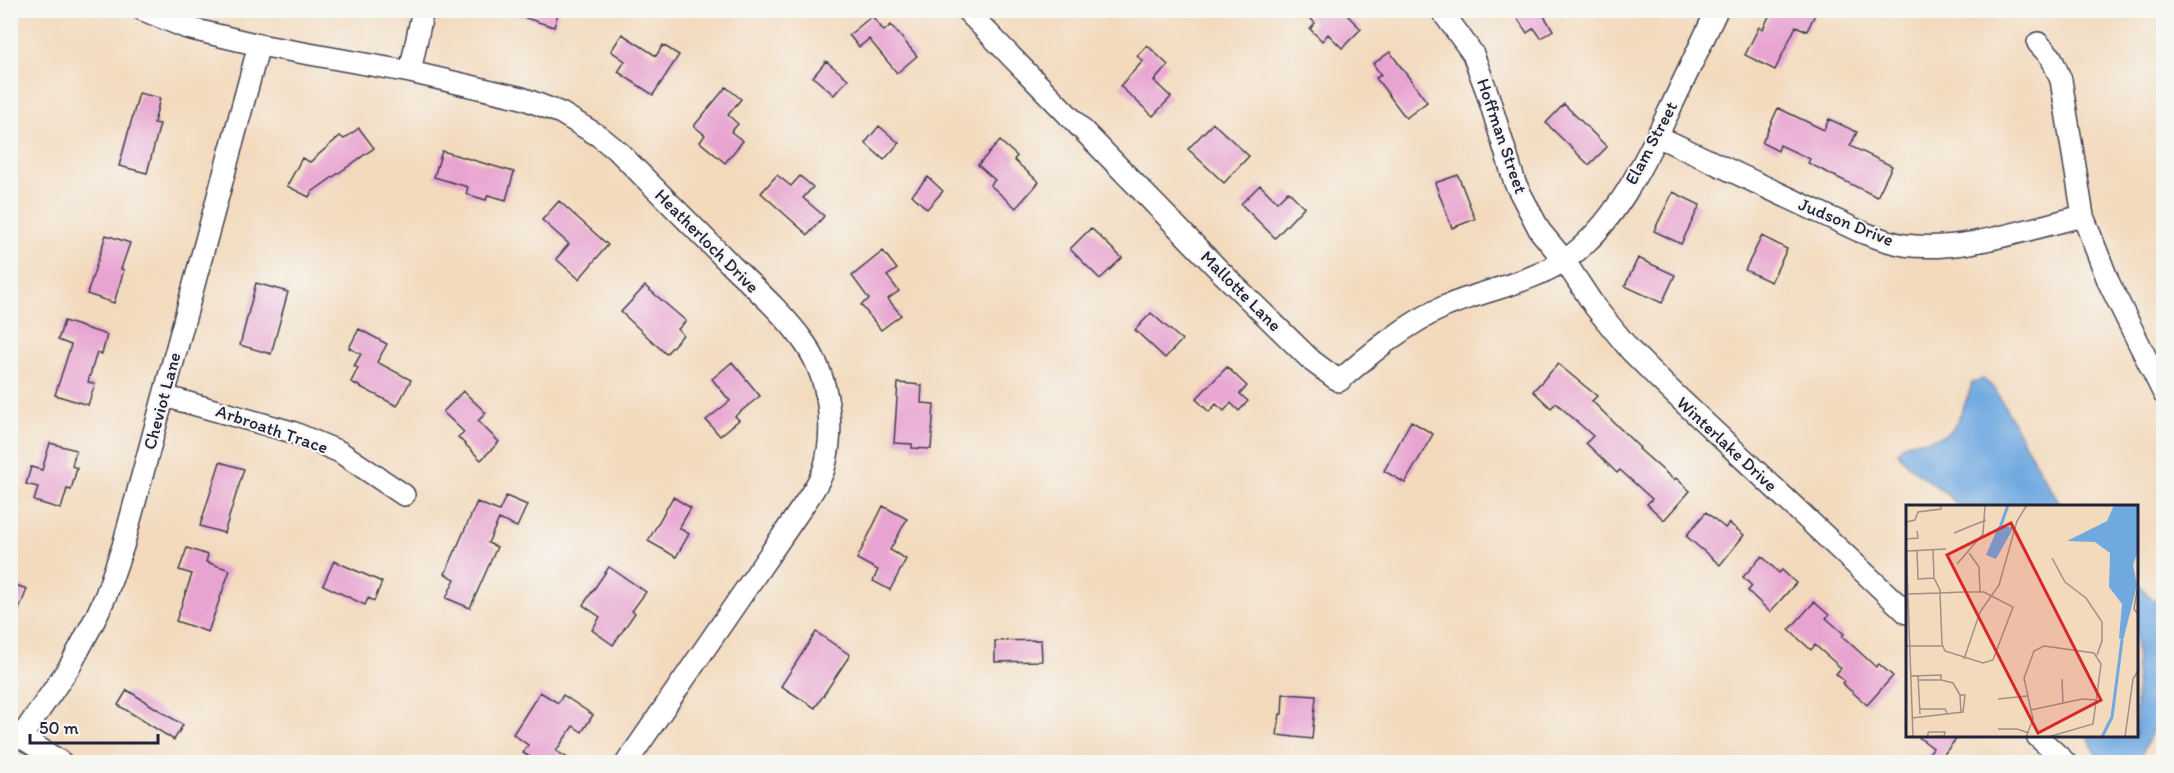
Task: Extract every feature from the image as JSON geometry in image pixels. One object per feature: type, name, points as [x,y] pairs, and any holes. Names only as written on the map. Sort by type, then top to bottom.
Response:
[{"type":"street","name":"Heatherloch Drive","points":[[143,10],[187,28],[259,45],[410,72],[539,103],[561,112],[599,136],[628,161],[768,302],[804,342],[817,364],[825,389],[829,415],[828,442],[823,469],[813,491],[627,762]]},
{"type":"street","points":[[410,72],[423,10]]},
{"type":"street","name":"Mallotte Lane","points":[[966,10],[1220,271],[1312,361],[1339,381],[1372,353],[1443,307],[1519,281],[1564,260]]},
{"type":"street","name":"Hoffman Street","points":[[1441,10],[1473,54],[1515,183],[1540,231],[1564,260]]},
{"type":"street","name":"Elam Street","points":[[1564,260],[1602,225],[1638,174],[1717,10]]},
{"type":"street","points":[[2038,43],[2051,57],[2061,80],[2083,216],[2109,283],[2163,394]]},
{"type":"street","name":"Cheviot Lane","points":[[16,734],[70,666],[106,595],[123,546],[259,45]]},
{"type":"street","name":"Judson Drive","points":[[1657,136],[1859,231],[1906,245],[1975,242],[2083,216]]},
{"type":"street","name":"Winterlake Drive","points":[[1564,260],[1595,307],[1631,351],[1906,612]]},
{"type":"street","name":"Arbroath Trace","points":[[164,396],[292,432],[340,452],[404,495]]},
{"type":"street","points":[[16,734],[61,762]]},
{"type":"street","points":[[2039,737],[2066,762]]},
{"type":"water","points":[[1983,379],[1995,389],[2061,505],[1957,505],[1911,467],[1898,452],[1905,443],[1935,439],[1950,431],[1960,416],[1972,383]]},
{"type":"water","points":[[2138,585],[2163,609],[2163,708],[2138,762],[2101,762],[2088,737],[2138,737]]},
{"type":"building","points":[[513,10],[559,10],[554,27],[513,14]]},
{"type":"building","points":[[1302,10],[1342,10],[1361,29],[1342,48],[1328,34],[1322,41],[1310,29],[1315,23]]},
{"type":"building","points":[[1512,10],[1540,10],[1553,30],[1541,38],[1534,28],[1527,33]]},
{"type":"building","points":[[1772,10],[1817,10],[1807,31],[1796,26],[1775,70],[1745,55],[1759,27],[1763,29]]},
{"type":"building","points":[[872,16],[884,31],[891,25],[917,56],[897,73],[869,39],[859,47],[849,35]]},
{"type":"building","points":[[622,34],[656,56],[663,45],[679,55],[653,95],[618,72],[625,61],[611,51]]},
{"type":"building","points":[[1147,45],[1168,65],[1154,81],[1171,97],[1153,116],[1120,86],[1143,61],[1137,56]]},
{"type":"building","points":[[1390,52],[1427,102],[1406,118],[1376,78],[1381,75],[1373,64]]},
{"type":"building","points":[[826,61],[848,79],[834,95],[813,77]]},
{"type":"building","points":[[726,87],[741,99],[728,115],[738,124],[731,132],[743,141],[725,163],[700,142],[705,135],[694,126]]},
{"type":"building","points":[[139,93],[160,98],[154,123],[160,124],[147,173],[119,166]]},
{"type":"building","points":[[1564,104],[1607,147],[1589,165],[1546,123]]},
{"type":"building","points":[[1778,108],[1824,130],[1829,119],[1857,132],[1850,146],[1892,166],[1877,197],[1808,163],[1810,159],[1780,145],[1778,151],[1762,143]]},
{"type":"building","points":[[1213,123],[1249,156],[1224,183],[1188,149]]},
{"type":"building","points":[[879,126],[899,143],[884,160],[865,143]]},
{"type":"building","points":[[359,128],[374,148],[312,192],[309,197],[287,186],[302,158],[310,162],[340,136],[344,139]]},
{"type":"building","points":[[1000,141],[1017,156],[1014,160],[1039,182],[1016,208],[990,185],[995,180],[978,165]]},
{"type":"building","points":[[442,151],[514,172],[506,200],[488,195],[486,200],[466,194],[468,187],[434,177]]},
{"type":"building","points":[[777,175],[791,186],[800,176],[813,187],[803,198],[824,216],[808,235],[761,193]]},
{"type":"building","points":[[1458,175],[1475,219],[1452,228],[1435,183]]},
{"type":"building","points":[[928,177],[943,191],[927,209],[912,195]]},
{"type":"building","points":[[1260,185],[1277,202],[1288,191],[1304,207],[1275,238],[1241,204]]},
{"type":"building","points":[[1673,192],[1700,205],[1681,244],[1654,231]]},
{"type":"building","points":[[559,201],[608,245],[579,279],[556,259],[569,244],[542,220]]},
{"type":"building","points":[[1091,228],[1122,258],[1100,279],[1070,249]]},
{"type":"building","points":[[106,235],[130,243],[121,269],[124,270],[114,303],[87,294]]},
{"type":"building","points":[[1762,236],[1787,249],[1771,282],[1745,270]]},
{"type":"building","points":[[883,251],[897,269],[887,276],[899,291],[888,299],[901,315],[881,330],[861,305],[869,299],[852,276]]},
{"type":"building","points":[[1638,258],[1675,275],[1662,303],[1625,286]]},
{"type":"building","points":[[256,283],[288,292],[271,354],[240,345]]},
{"type":"building","points":[[645,286],[686,321],[678,329],[683,335],[666,354],[621,312]]},
{"type":"building","points":[[1151,313],[1182,340],[1165,358],[1135,330]]},
{"type":"building","points":[[64,321],[107,335],[102,354],[97,352],[88,382],[95,384],[88,405],[55,395],[71,345],[58,340]]},
{"type":"building","points":[[359,329],[387,344],[377,362],[411,380],[397,406],[351,382],[358,368],[354,366],[361,354],[349,348]]},
{"type":"building","points":[[732,362],[760,396],[735,416],[739,420],[720,436],[706,420],[730,401],[712,379]]},
{"type":"building","points":[[1558,364],[1597,396],[1592,401],[1639,449],[1690,491],[1664,520],[1647,504],[1652,499],[1620,470],[1617,473],[1586,443],[1593,436],[1556,403],[1551,408],[1533,391]]},
{"type":"building","points":[[1227,367],[1247,386],[1240,394],[1248,401],[1239,411],[1231,403],[1224,411],[1216,404],[1209,412],[1196,399]]},
{"type":"building","points":[[898,383],[922,385],[921,403],[934,404],[931,449],[912,448],[912,444],[894,443]]},
{"type":"building","points":[[463,391],[486,413],[478,421],[499,442],[481,460],[458,437],[464,432],[443,412]]},
{"type":"building","points":[[1411,421],[1433,434],[1405,483],[1384,471]]},
{"type":"building","points":[[50,443],[76,450],[72,466],[77,468],[71,490],[67,489],[61,509],[34,501],[38,487],[26,484],[31,467],[42,470]]},
{"type":"building","points":[[220,462],[244,469],[224,533],[200,526]]},
{"type":"building","points":[[506,496],[527,505],[517,527],[499,519],[488,543],[497,547],[470,608],[446,598],[455,579],[445,574],[477,502],[499,511]]},
{"type":"building","points":[[673,497],[691,508],[679,528],[689,534],[676,557],[648,541]]},
{"type":"building","points":[[883,506],[907,519],[890,550],[906,559],[890,590],[873,581],[878,570],[857,559]]},
{"type":"building","points":[[1706,512],[1725,528],[1729,523],[1744,535],[1720,565],[1686,536]]},
{"type":"building","points":[[187,548],[208,555],[206,562],[230,570],[208,632],[176,621],[192,574],[179,570]]},
{"type":"building","points":[[1762,556],[1779,573],[1782,570],[1796,583],[1770,612],[1748,591],[1752,586],[1743,577]]},
{"type":"building","points":[[334,561],[382,582],[374,601],[368,598],[365,605],[323,585]]},
{"type":"building","points":[[609,567],[646,592],[632,611],[635,613],[613,645],[592,630],[600,617],[583,605]]},
{"type":"building","points":[[10,583],[27,589],[12,628],[10,628]]},
{"type":"building","points":[[1814,602],[1829,615],[1826,618],[1844,634],[1842,636],[1876,667],[1879,664],[1893,676],[1867,705],[1842,683],[1844,681],[1836,674],[1841,668],[1815,645],[1811,650],[1789,630]]},
{"type":"building","points":[[816,632],[850,655],[815,708],[781,686]]},
{"type":"building","points":[[1041,640],[1042,661],[995,662],[995,641]]},
{"type":"building","points":[[127,690],[183,725],[174,740],[118,705]]},
{"type":"building","points":[[540,692],[558,703],[563,695],[593,715],[582,732],[573,726],[556,751],[574,762],[538,762],[523,753],[528,745],[513,734]]},
{"type":"building","points":[[1283,694],[1316,696],[1312,739],[1277,735],[1280,714],[1282,714]]},
{"type":"building","points":[[1919,737],[1957,737],[1938,762],[1927,756],[1933,748]]}]
